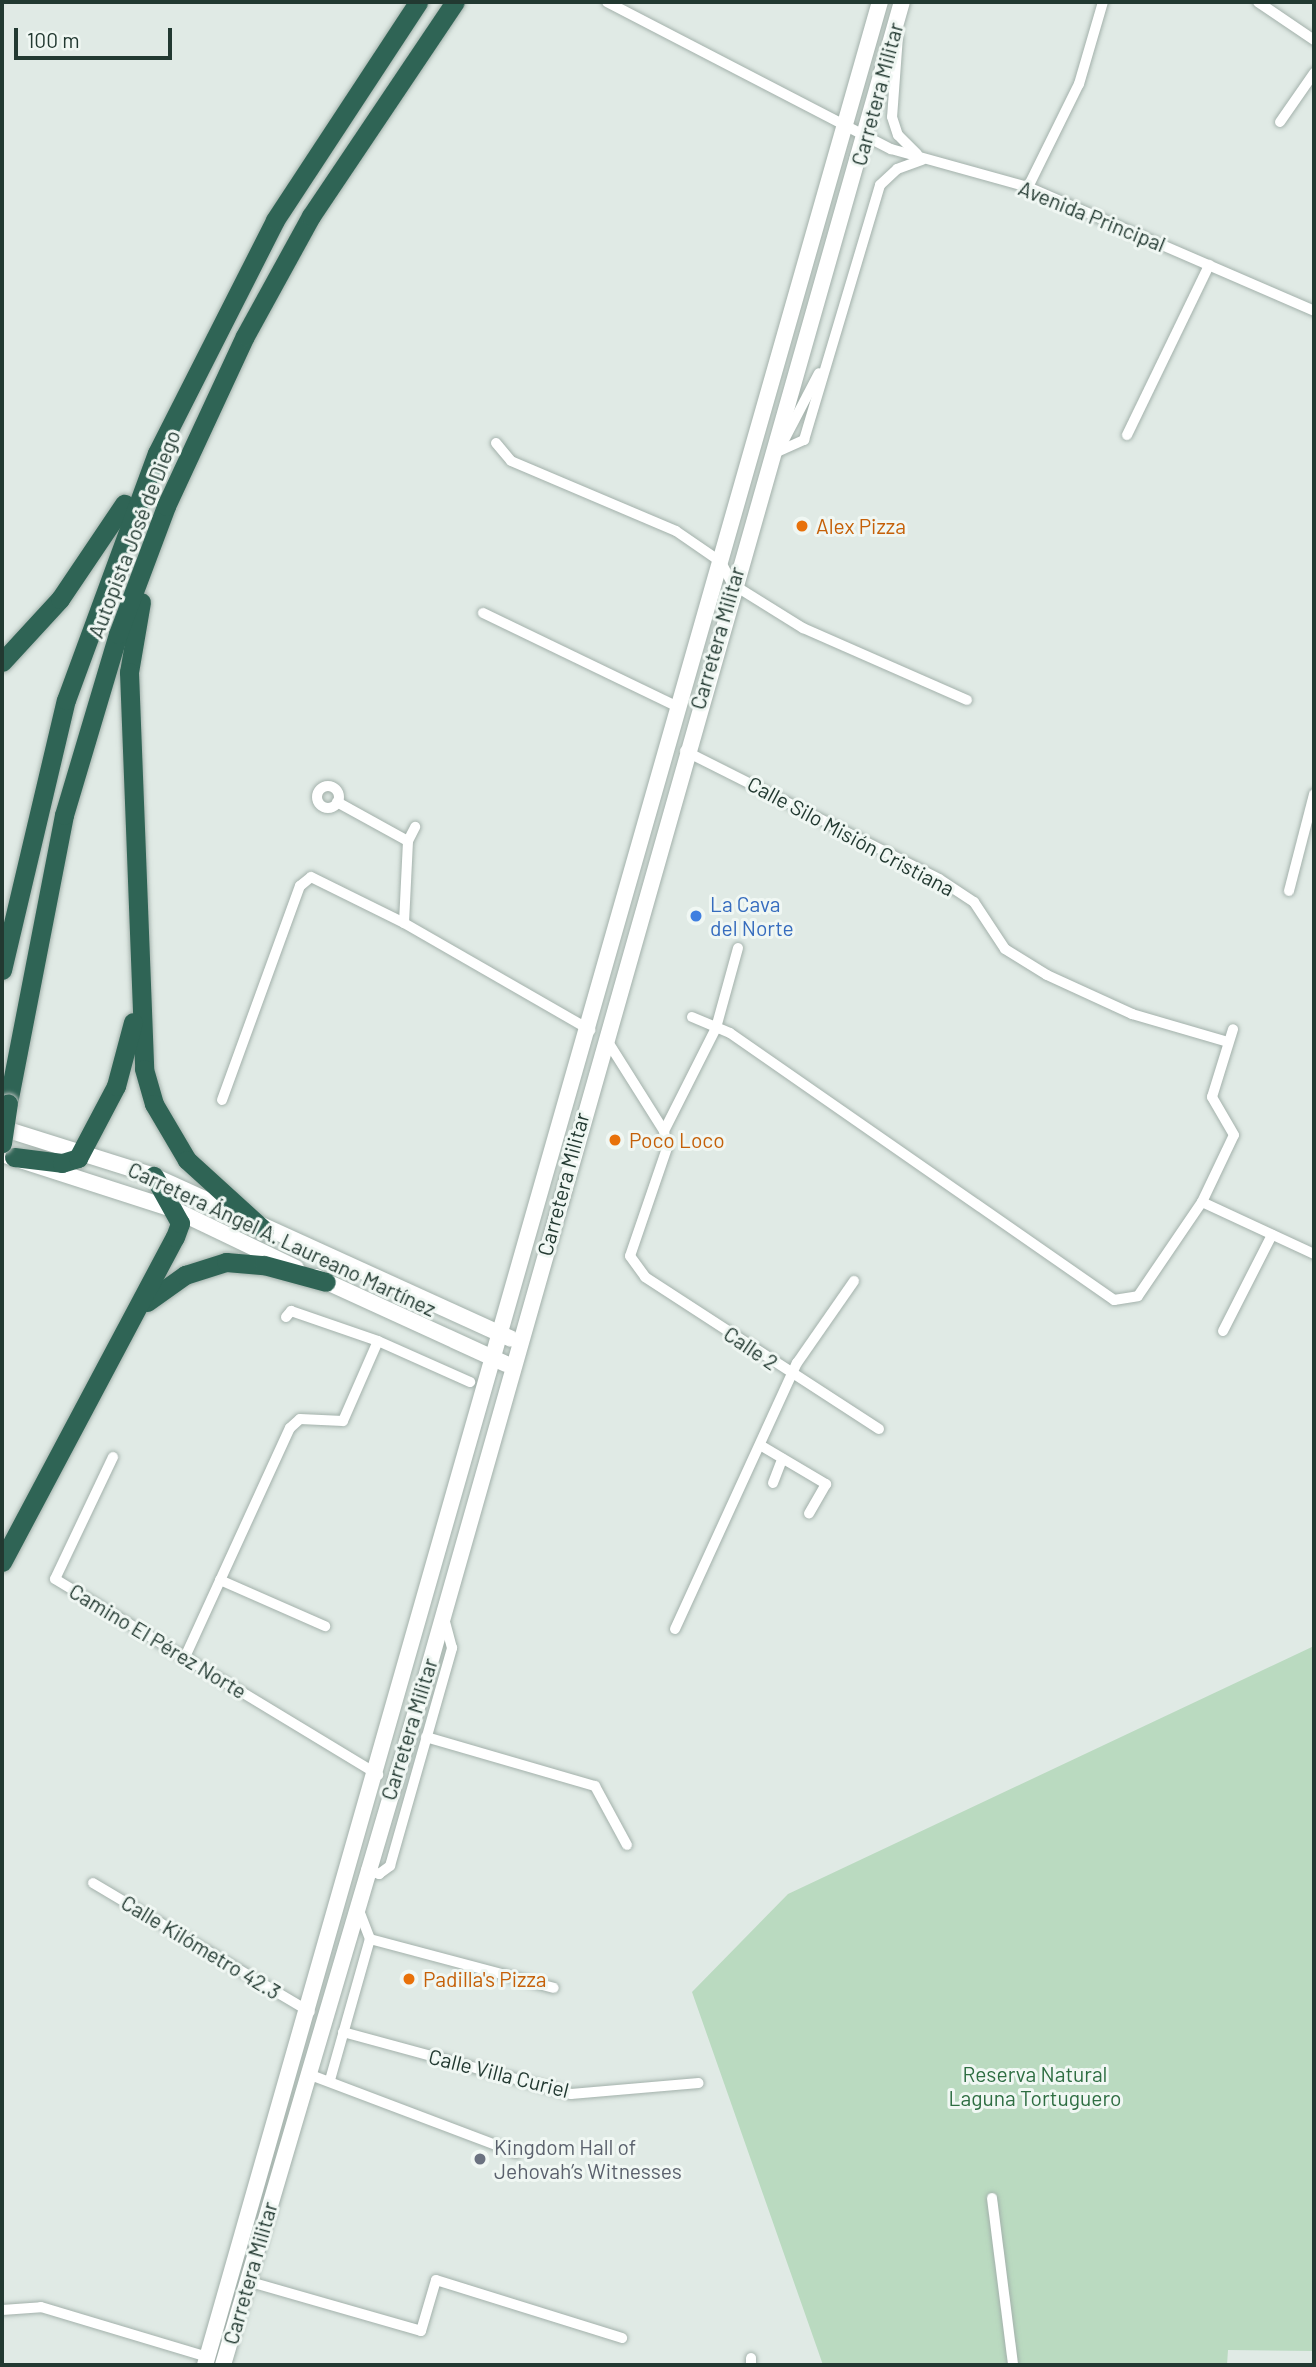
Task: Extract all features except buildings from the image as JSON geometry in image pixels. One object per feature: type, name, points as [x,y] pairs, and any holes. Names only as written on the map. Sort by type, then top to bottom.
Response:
[{"type":"highway","name":"Autopista José de Diego","points":[[2,971],[66,700],[157,453],[275,220],[418,2]]},
{"type":"highway","name":"Autopista José de Diego","points":[[6,1151],[8,1104],[47,891],[82,748],[176,483],[299,237],[455,2]]},
{"type":"highway","points":[[2,662],[81,571],[157,453]]},
{"type":"highway","points":[[176,483],[170,522],[142,597],[129,672],[144,1069],[161,1119],[200,1174],[264,1230]]},
{"type":"highway","points":[[6,1151],[69,1162],[83,1151],[116,1086],[140,994]]},
{"type":"highway","points":[[2,1562],[138,1310],[180,1223],[154,1176]]},
{"type":"highway","points":[[138,1310],[171,1282],[226,1262],[264,1265],[326,1282]]},
{"type":"main road","name":"Carretera Militar","points":[[223,2365],[356,1904],[443,1616],[520,1342],[680,708],[880,2]]},
{"type":"main road","name":"Carretera Militar","points":[[207,2361],[496,1361],[685,751],[902,2]]},
{"type":"main road","name":"Carretera Ángel A. Laureano Martínez","points":[[2,1128],[83,1151],[154,1176],[264,1230],[520,1342]]},
{"type":"main road","name":"Carretera Ángel A. Laureano Martínez","points":[[6,1151],[174,1210],[513,1367]]},
{"type":"street","name":"Avenida Principal","points":[[607,2],[630,6],[865,137],[925,160],[1028,187],[1314,311]]},
{"type":"street","points":[[902,2],[892,117],[906,146],[925,160]]},
{"type":"street","points":[[1028,187],[1079,83],[1103,2]]},
{"type":"street","points":[[1258,2],[1314,40]]},
{"type":"street","points":[[1280,122],[1314,73]]},
{"type":"street","points":[[777,452],[804,440],[880,184],[897,169],[925,160]]},
{"type":"street","points":[[1127,435],[1209,265]]},
{"type":"street","points":[[763,475],[835,338]]},
{"type":"street","points":[[495,443],[512,461],[676,531],[721,562],[732,584],[803,628],[967,700]]},
{"type":"street","points":[[483,613],[680,708]]},
{"type":"street","name":"Calle Silo Misión Cristiana","points":[[685,751],[939,879],[974,902],[1005,949],[1047,975],[1132,1014],[1228,1042]]},
{"type":"street","points":[[1289,891],[1314,794]]},
{"type":"street","points":[[337,802],[408,841]]},
{"type":"street","points":[[404,923],[408,841],[415,827]]},
{"type":"street","points":[[222,1100],[305,879],[404,923],[598,1031],[664,1131],[716,1028],[737,948]]},
{"type":"street","points":[[692,1017],[716,1028],[1114,1300],[1138,1296],[1202,1202],[1234,1135],[1212,1097],[1233,1029]]},
{"type":"street","name":"Calle 2","points":[[664,1131],[667,1147],[630,1256],[645,1277],[792,1375],[879,1429]]},
{"type":"street","points":[[1202,1202],[1314,1254]]},
{"type":"street","points":[[1223,1331],[1272,1235]]},
{"type":"street","points":[[675,1629],[792,1375],[854,1281]]},
{"type":"street","points":[[286,1317],[291,1311],[378,1341],[470,1382]]},
{"type":"street","points":[[185,1657],[290,1427],[300,1419],[343,1421],[378,1341]]},
{"type":"street","points":[[760,1445],[826,1484],[809,1513]]},
{"type":"street","name":"Camino El Pérez Norte","points":[[113,1457],[53,1574],[378,1775]]},
{"type":"street","points":[[773,1483],[782,1459]]},
{"type":"street","points":[[220,1580],[325,1626]]},
{"type":"street","points":[[366,1870],[379,1874],[390,1866],[452,1648],[443,1616]]},
{"type":"street","points":[[426,1737],[595,1786],[627,1845]]},
{"type":"street","name":"Calle Kilómetro 42.3","points":[[93,1883],[310,2012]]},
{"type":"street","points":[[330,2080],[370,1939],[356,1904]]},
{"type":"street","points":[[370,1939],[554,1989]]},
{"type":"street","name":"Calle Villa Curiel","points":[[343,2032],[571,2094],[699,2083]]},
{"type":"street","points":[[308,2074],[330,2080],[517,2153]]},
{"type":"street","points":[[992,2198],[1013,2365]]},
{"type":"street","points":[[247,2281],[421,2331],[436,2280],[622,2337]]},
{"type":"street","points":[[2,2309],[41,2307],[207,2361]]},
{"type":"green space","name":"Reserva Natural Laguna Tortuguero","points":[[1314,1646],[1314,2351],[1228,2350],[1227,2365],[823,2365],[692,1992],[788,1894]]},
{"type":"place","name":"Alex Pizza","points":[[802,526]]},
{"type":"place","name":"La Cava del Norte","points":[[696,916]]},
{"type":"place","name":"Poco Loco","points":[[615,1140]]},
{"type":"place","name":"Padilla's Pizza","points":[[409,1979]]},
{"type":"place","name":"Kingdom Hall of Jehovah’s Witnesses","points":[[480,2159]]}]
